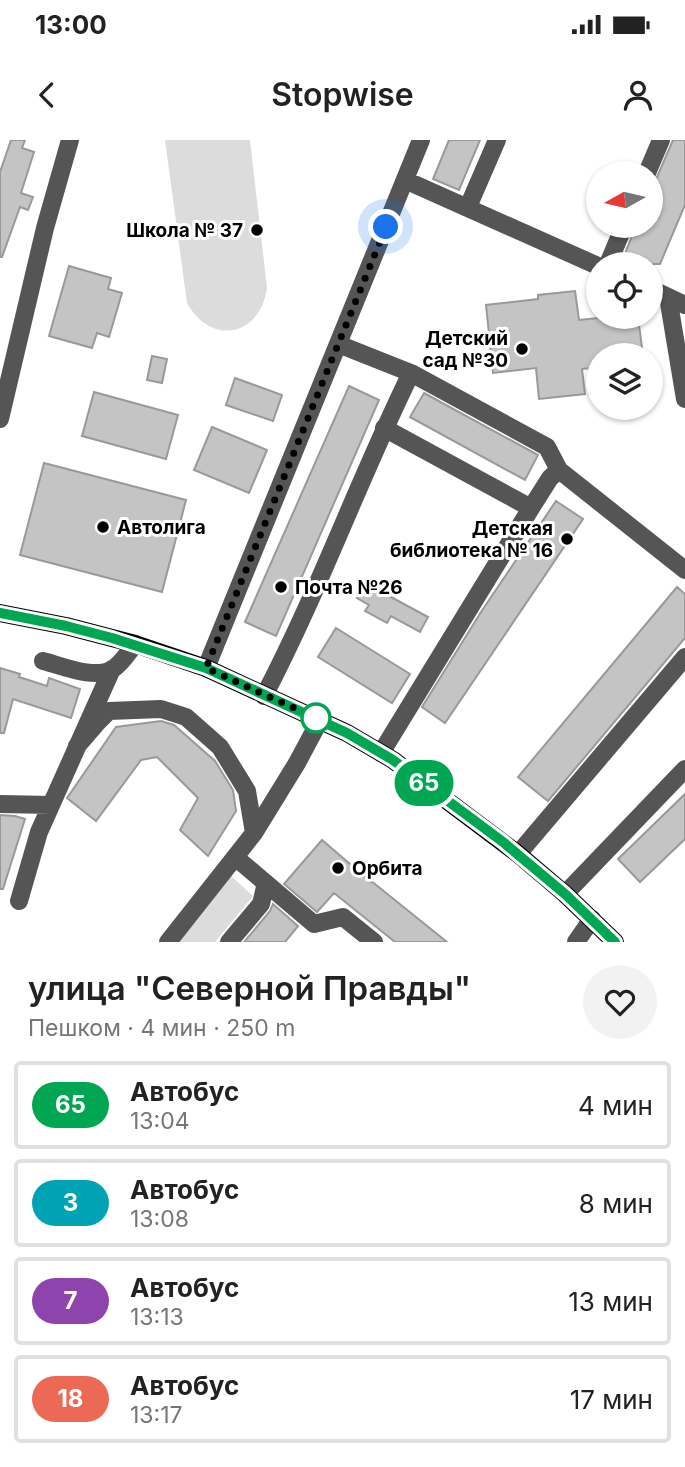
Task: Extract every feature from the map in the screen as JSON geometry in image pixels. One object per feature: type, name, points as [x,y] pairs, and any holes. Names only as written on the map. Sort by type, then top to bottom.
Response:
[{"type":"main road","points":[[0,613],[66,626],[135,644],[206,668],[347,733],[381,753],[472,818],[565,894],[615,942]]},
{"type":"street","points":[[0,419],[8,353],[70,140]]},
{"type":"street","points":[[206,668],[421,140]]},
{"type":"street","points":[[468,208],[497,140]]},
{"type":"street","points":[[652,161],[661,140]]},
{"type":"street","points":[[405,180],[586,261]]},
{"type":"street","points":[[663,295],[685,305]]},
{"type":"street","points":[[668,297],[685,399]]},
{"type":"street","points":[[338,344],[411,373],[547,447],[559,470],[685,570]]},
{"type":"street","points":[[264,696],[287,652],[384,428],[411,373]]},
{"type":"street","points":[[384,428],[531,508]]},
{"type":"street","points":[[381,753],[531,508],[550,478],[559,470]]},
{"type":"street","points":[[19,901],[39,832],[77,746],[112,669],[135,644]]},
{"type":"street","points":[[518,854],[685,657]]},
{"type":"street","points":[[43,661],[96,674],[112,669]]},
{"type":"street","points":[[77,746],[109,711],[161,709],[186,717],[219,747],[247,791],[254,833]]},
{"type":"street","points":[[168,942],[254,833],[320,720]]},
{"type":"street","points":[[565,894],[685,769]]},
{"type":"street","points":[[0,804],[51,806]]},
{"type":"street","points":[[235,857],[314,924],[343,917],[374,942]]},
{"type":"street","points":[[229,942],[261,904],[266,883]]},
{"type":"street","points":[[576,942],[592,919]]},
{"type":"shaded area","points":[[165,140],[250,140],[267,288],[263,304],[245,326],[221,330],[209,326],[197,317],[187,303]]},
{"type":"shaded area","points":[[230,875],[253,896],[215,942],[179,942]]},
{"type":"building","points":[[11,140],[25,140],[22,148],[34,152],[21,193],[33,197],[28,210],[20,207],[0,257],[0,172]]},
{"type":"building","points":[[449,140],[480,140],[459,190],[433,179]]},
{"type":"building","points":[[673,140],[685,140],[685,205],[663,257],[663,252],[626,252],[631,238],[663,238],[663,163]]},
{"type":"building","points":[[69,266],[111,278],[108,289],[122,293],[109,337],[97,333],[92,348],[49,336]]},
{"type":"building","points":[[575,291],[579,320],[586,319],[586,329],[640,329],[641,343],[586,343],[586,368],[582,369],[585,394],[539,399],[536,368],[493,373],[486,305],[538,299],[538,295]]},
{"type":"building","points":[[152,356],[167,359],[162,383],[147,380]]},
{"type":"building","points":[[235,378],[282,395],[273,421],[226,405]]},
{"type":"building","points":[[349,386],[379,400],[276,636],[245,622]]},
{"type":"building","points":[[94,392],[178,415],[166,459],[82,436]]},
{"type":"building","points":[[424,393],[538,455],[525,480],[410,417]]},
{"type":"building","points":[[212,427],[267,450],[249,493],[194,470]]},
{"type":"building","name":"Автолига","points":[[44,463],[186,500],[162,592],[20,555]]},
{"type":"building","points":[[556,501],[583,519],[445,723],[422,707],[481,612]]},
{"type":"building","points":[[365,583],[428,617],[420,632],[391,616],[387,623],[365,611],[369,605],[357,598]]},
{"type":"building","points":[[677,587],[685,594],[685,638],[548,801],[518,777]]},
{"type":"building","points":[[336,628],[410,674],[392,703],[318,657]]},
{"type":"building","points":[[0,668],[47,686],[49,678],[80,689],[71,718],[13,699],[4,733],[0,733]]},
{"type":"building","points":[[161,721],[174,725],[215,761],[233,790],[236,811],[208,856],[180,830],[198,798],[157,757],[141,760],[96,821],[67,798],[116,727]]},
{"type":"building","points":[[685,794],[685,839],[640,882],[618,859]]},
{"type":"building","points":[[0,815],[25,819],[3,889],[0,889]]},
{"type":"building","points":[[322,840],[447,942],[395,942],[334,893],[317,912],[284,884]]},
{"type":"building","points":[[273,904],[298,926],[285,942],[244,942],[270,911]]},
{"type":"bus line","name":"65","points":[[0,613],[66,626],[135,644],[206,668],[347,733],[393,760],[503,842],[565,894],[615,942]]},
{"type":"place","name":"Школа № 37","points":[[257,230]]},
{"type":"place","name":"Детский сад №30","points":[[522,349]]},
{"type":"place","name":"Автолига","points":[[103,527]]},
{"type":"place","name":"Детская библиотека № 16","points":[[567,539]]},
{"type":"place","name":"Почта №26","points":[[281,587]]},
{"type":"place","name":"Орбита","points":[[338,868]]},
{"type":"route","points":[[316,718],[206,668],[386,227]]}]
